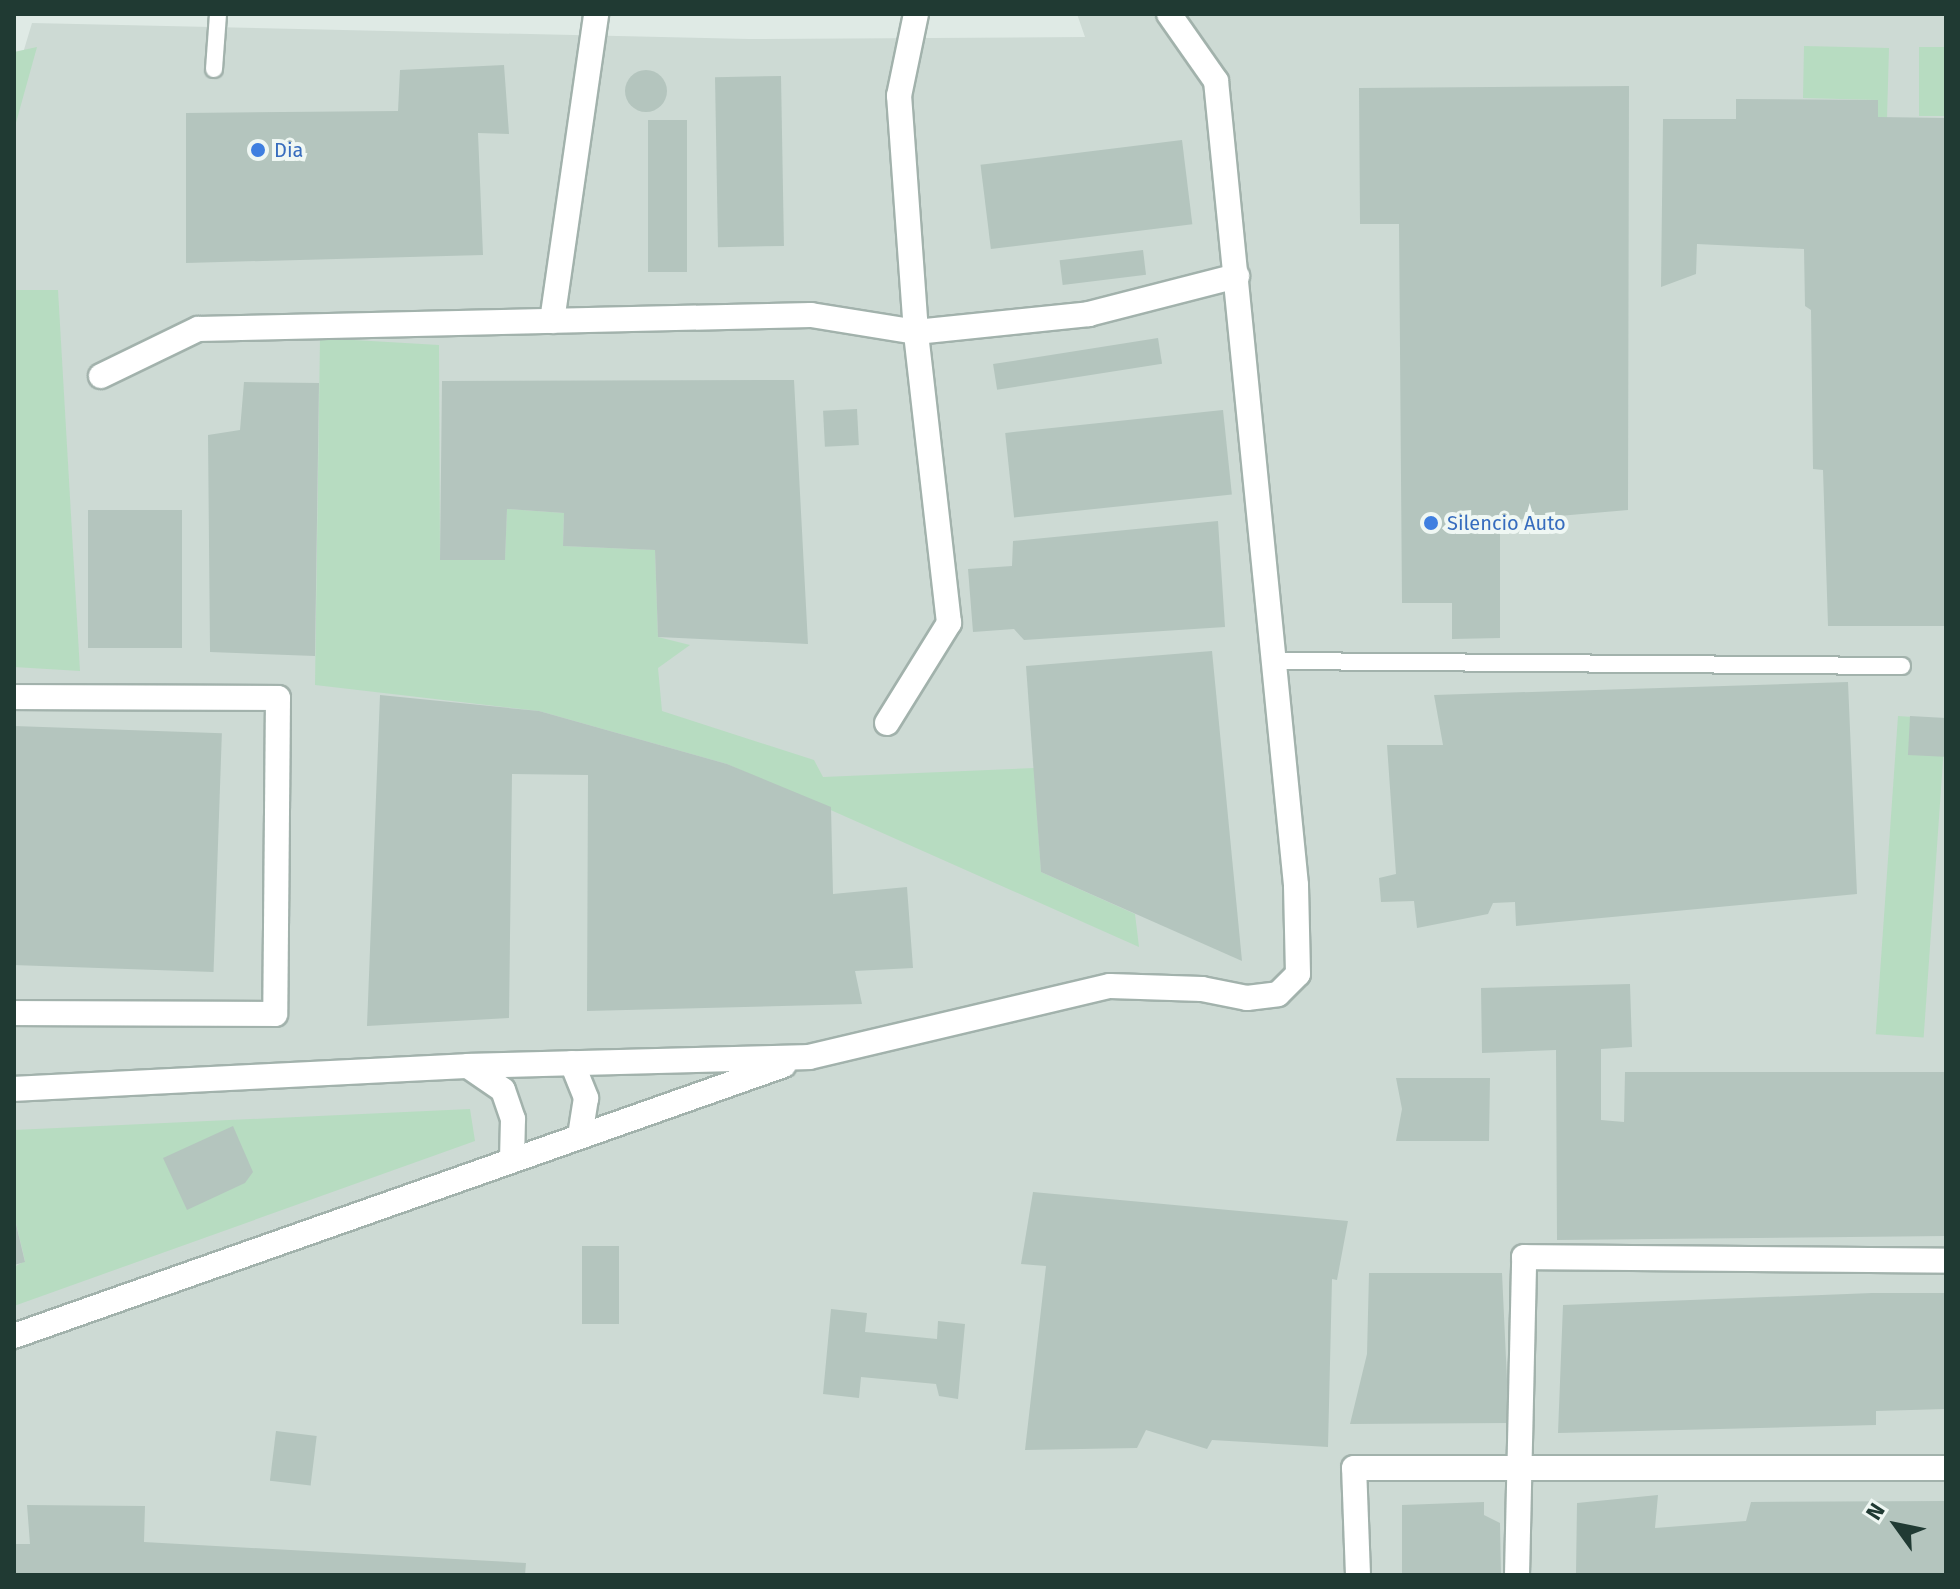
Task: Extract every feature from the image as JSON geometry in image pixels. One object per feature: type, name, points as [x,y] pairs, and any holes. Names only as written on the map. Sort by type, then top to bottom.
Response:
[{"type":"street","points":[[552,321],[596,14]]},
{"type":"street","points":[[887,723],[949,623],[916,332],[899,96],[916,14]]},
{"type":"street","points":[[14,1336],[809,1057],[1110,986],[1202,989],[1247,998],[1278,994],[1298,974],[1296,885],[1277,661],[1216,81],[1169,14]]},
{"type":"street","points":[[101,376],[198,329],[811,315],[916,332],[1089,314],[1237,276]]},
{"type":"street","points":[[14,697],[278,698],[275,1014],[14,1013]]},
{"type":"street","points":[[14,1089],[468,1066],[809,1057]]},
{"type":"street","points":[[572,1063],[586,1098],[580,1135]]},
{"type":"street","points":[[468,1066],[503,1090],[513,1119],[512,1159]]},
{"type":"street","points":[[1517,1575],[1516,1471],[1524,1257],[1946,1261]]},
{"type":"street","points":[[1358,1575],[1354,1468],[1516,1471],[1946,1468]]},
{"type":"lane","points":[[214,69],[218,14]]},
{"type":"lane","points":[[1277,661],[1902,666]]},
{"type":"shaded area","points":[[1077,14],[1946,14],[1946,1575],[14,1575],[14,83],[32,23],[749,39],[1085,37]]},
{"type":"green space","points":[[1804,46],[1889,48],[1887,118],[1878,117],[1877,100],[1803,98]]},
{"type":"green space","points":[[37,47],[14,130],[14,52]]},
{"type":"green space","points":[[1919,47],[1946,47],[1946,116],[1919,116]]},
{"type":"green space","points":[[14,290],[58,290],[80,671],[14,667]]},
{"type":"green space","points":[[320,338],[439,345],[440,560],[505,560],[507,509],[564,513],[563,546],[655,550],[658,637],[690,645],[658,668],[662,711],[814,760],[823,777],[1034,768],[1041,872],[1135,914],[1139,947],[727,764],[539,711],[315,685]]},
{"type":"green space","points":[[1898,716],[1946,719],[1924,1038],[1876,1034]]},
{"type":"green space","points":[[470,1109],[475,1141],[14,1306],[14,1267],[25,1261],[14,1215],[14,1130]]},
{"type":"building","points":[[504,65],[509,134],[478,133],[483,255],[186,263],[186,113],[398,111],[400,70]]},
{"type":"building","points":[[646,70],[661,76],[667,91],[661,106],[646,112],[631,106],[625,91],[631,76]]},
{"type":"building","points":[[781,76],[784,246],[718,247],[715,77]]},
{"type":"building","points":[[1629,86],[1628,510],[1500,521],[1500,638],[1452,639],[1452,603],[1402,603],[1399,224],[1360,224],[1359,88]]},
{"type":"building","points":[[1736,99],[1878,100],[1878,117],[1946,118],[1946,626],[1828,626],[1823,470],[1813,469],[1811,310],[1805,306],[1804,249],[1697,244],[1696,274],[1661,287],[1663,119],[1736,119]]},
{"type":"building","points":[[648,120],[687,120],[687,272],[648,272]]},
{"type":"building","points":[[1182,140],[1192,224],[991,249],[981,165]]},
{"type":"building","points":[[1143,250],[1146,275],[1063,285],[1060,260]]},
{"type":"building","points":[[1158,338],[1162,364],[997,390],[993,364]]},
{"type":"building","points":[[794,380],[808,644],[658,637],[655,550],[563,546],[564,513],[507,509],[505,560],[440,560],[442,381]]},
{"type":"building","points":[[244,382],[319,383],[315,656],[210,652],[208,435],[240,430]]},
{"type":"building","points":[[857,409],[859,445],[825,447],[823,411]]},
{"type":"building","points":[[1223,410],[1232,495],[1014,517],[1005,433]]},
{"type":"building","points":[[88,510],[182,510],[182,648],[88,648]]},
{"type":"building","points":[[1218,521],[1225,627],[1024,640],[1014,629],[973,632],[968,569],[1012,566],[1013,541]]},
{"type":"building","points":[[1212,651],[1242,961],[1041,872],[1026,666]]},
{"type":"building","points":[[1848,682],[1857,894],[1516,926],[1515,902],[1493,903],[1488,914],[1417,928],[1414,901],[1381,902],[1379,878],[1396,874],[1387,745],[1443,745],[1434,695]]},
{"type":"building","points":[[380,695],[539,711],[727,764],[831,807],[833,894],[907,887],[913,968],[855,971],[862,1004],[587,1011],[588,775],[512,774],[509,1018],[367,1026]]},
{"type":"building","points":[[1910,716],[1946,718],[1944,757],[1908,755]]},
{"type":"building","points":[[14,726],[222,733],[214,972],[14,965]]},
{"type":"building","points":[[1630,984],[1632,1047],[1601,1049],[1601,1120],[1624,1122],[1625,1072],[1946,1072],[1946,1236],[1557,1240],[1556,1050],[1482,1053],[1481,988]]},
{"type":"building","points":[[1396,1078],[1490,1078],[1489,1141],[1396,1141],[1402,1109]]},
{"type":"building","points":[[233,1126],[253,1172],[245,1183],[187,1210],[163,1158]]},
{"type":"building","points":[[1033,1192],[1348,1221],[1337,1280],[1332,1279],[1328,1447],[1212,1440],[1207,1449],[1146,1430],[1137,1448],[1025,1450],[1046,1266],[1021,1264]]},
{"type":"building","points":[[14,1221],[25,1262],[14,1265]]},
{"type":"building","points":[[582,1246],[619,1246],[619,1324],[582,1324]]},
{"type":"building","points":[[1369,1273],[1502,1273],[1509,1423],[1350,1424],[1367,1354]]},
{"type":"building","points":[[1946,1293],[1946,1409],[1876,1411],[1876,1425],[1558,1433],[1563,1305]]},
{"type":"building","points":[[831,1309],[867,1313],[865,1332],[937,1339],[938,1321],[965,1324],[958,1399],[939,1396],[936,1384],[861,1377],[859,1398],[823,1394]]},
{"type":"building","points":[[276,1431],[317,1436],[311,1486],[270,1481]]},
{"type":"building","points":[[1658,1495],[1655,1528],[1746,1521],[1751,1502],[1946,1501],[1946,1575],[1576,1575],[1577,1503]]},
{"type":"building","points":[[1484,1502],[1484,1515],[1500,1523],[1501,1575],[1402,1575],[1402,1505]]},
{"type":"building","points":[[27,1505],[145,1506],[144,1542],[526,1563],[525,1575],[14,1575],[14,1544],[30,1544]]},
{"type":"place","name":"Dia","points":[[258,150]]},
{"type":"place","name":"Silencio Auto","points":[[1431,523]]}]
